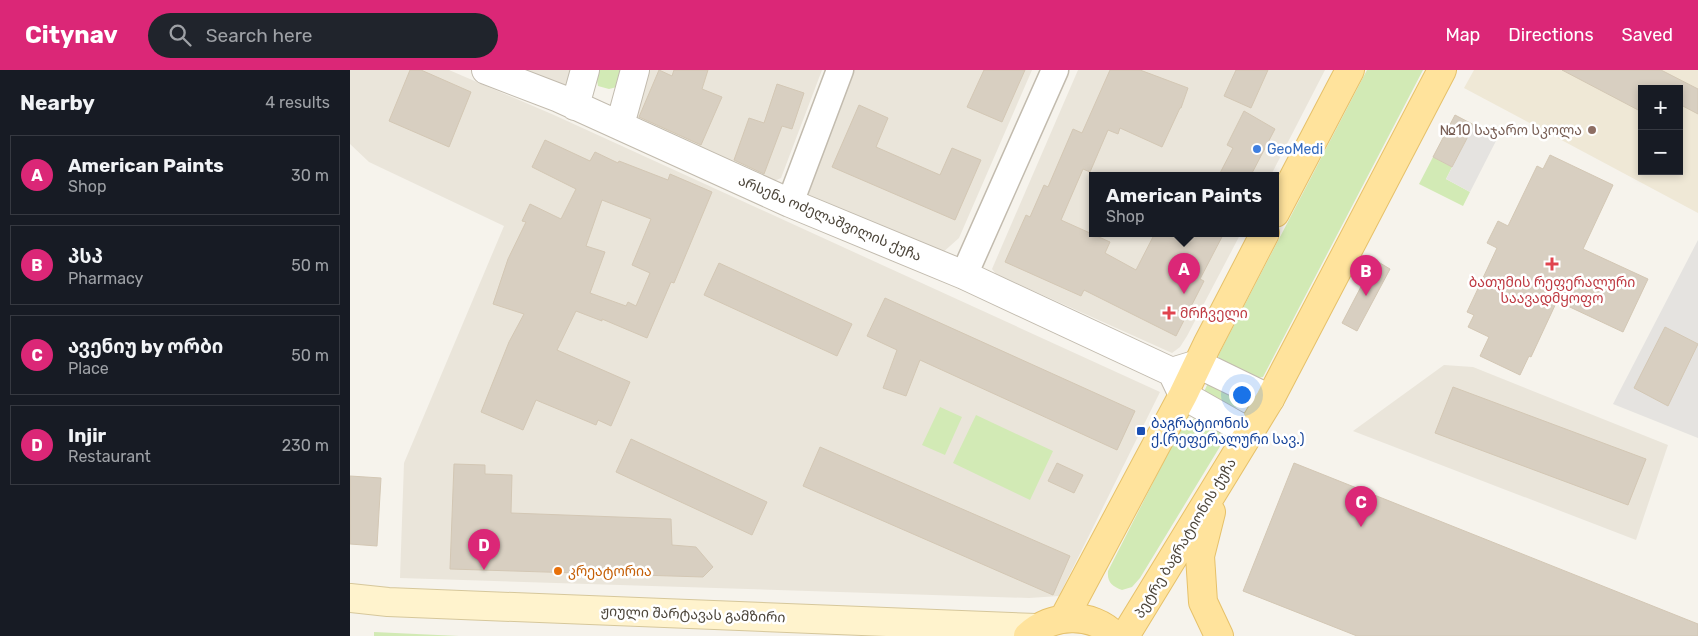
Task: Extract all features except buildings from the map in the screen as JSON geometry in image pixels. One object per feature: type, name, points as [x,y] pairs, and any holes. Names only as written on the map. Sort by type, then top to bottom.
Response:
[{"type":"main road","points":[[1279,205],[1350,70]]},
{"type":"main road","name":"პეტრე ბაგრატიონის ქუჩა","points":[[1125,636],[1270,399],[1442,70]]},
{"type":"main road","points":[[1064,618],[1177,383],[1198,364],[1206,345],[1263,237]]},
{"type":"main road","points":[[1219,636],[1203,602],[1200,556],[1207,524],[1223,477]]},
{"type":"main road","name":"ჟიული შარტავას გამზირი","points":[[350,598],[388,602],[1032,632]]},
{"type":"main road","points":[[1032,632],[1050,622],[1064,618],[1090,621],[1102,626],[1115,636]]},
{"type":"street","name":"არსენა ოძელაშვილის ქუჩა","points":[[486,70],[575,106],[790,203],[964,275],[1177,383],[1250,432]]},
{"type":"street","points":[[575,106],[585,70]]},
{"type":"street","points":[[620,126],[635,70]]},
{"type":"street","points":[[790,203],[840,70]]},
{"type":"street","points":[[964,275],[1055,70]]},
{"type":"street","points":[[1198,364],[1270,399]]},
{"type":"shaded area","points":[[350,70],[449,70],[554,115],[1160,392],[1059,596],[1029,598],[400,578],[404,463],[504,226],[369,162],[350,144]]},
{"type":"shaded area","points":[[511,70],[573,70],[569,88]]},
{"type":"shaded area","points":[[648,70],[822,70],[781,178],[772,182],[633,122]]},
{"type":"shaded area","points":[[851,70],[1032,70],[959,238],[941,254],[804,197]]},
{"type":"shaded area","points":[[1078,70],[1325,70],[1273,172],[1089,172],[1089,237],[1239,237],[1187,336],[1180,347],[1172,353],[996,274],[992,269]]},
{"type":"shaded area","name":"№10 საჯარო სკოლა","points":[[1474,70],[1698,70],[1698,213],[1464,88]]},
{"type":"shaded area","points":[[1474,125],[1498,137],[1470,192],[1446,179]]},
{"type":"shaded area","points":[[1698,240],[1698,438],[1613,404]]},
{"type":"shaded area","points":[[1444,365],[1473,367],[1668,445],[1636,540],[1353,431]]},
{"type":"green space","points":[[595,70],[622,70],[617,87],[609,89],[598,86]]},
{"type":"green space","points":[[1367,70],[1423,70],[1263,377],[1257,378],[1222,363],[1218,356]]},
{"type":"green space","points":[[1433,157],[1452,167],[1446,179],[1470,192],[1463,206],[1419,184]]},
{"type":"green space","points":[[1208,383],[1241,398],[1236,408],[1203,394]]},
{"type":"green space","points":[[940,407],[962,417],[945,455],[922,445]]},
{"type":"green space","points":[[976,415],[1053,451],[1030,500],[953,463]]},
{"type":"green space","points":[[1187,416],[1227,435],[1140,578],[1132,587],[1122,590],[1111,583],[1108,578],[1108,571]]},
{"type":"green space","points":[[374,632],[459,636],[374,636]]},
{"type":"place","name":"№10 საჯარო სკოლა","points":[[1592,130]]},
{"type":"place","name":"GeoMedi","points":[[1257,149]]},
{"type":"place","name":"ბათუმის რეფერალური საავადმყოფო","points":[[1552,264]]},
{"type":"place","name":"American Paints","points":[[1184,294]]},
{"type":"place","name":"პსპ","points":[[1366,296]]},
{"type":"place","name":"მრჩველი","points":[[1169,313]]},
{"type":"place","name":"ბაგრატიონის ქ.(რეფერალური სავ.)","points":[[1141,431]]},
{"type":"place","name":"ავენიუ by ორბი","points":[[1361,527]]},
{"type":"place","name":"Injir","points":[[484,570]]},
{"type":"place","name":"კრეატორია","points":[[558,571]]}]
